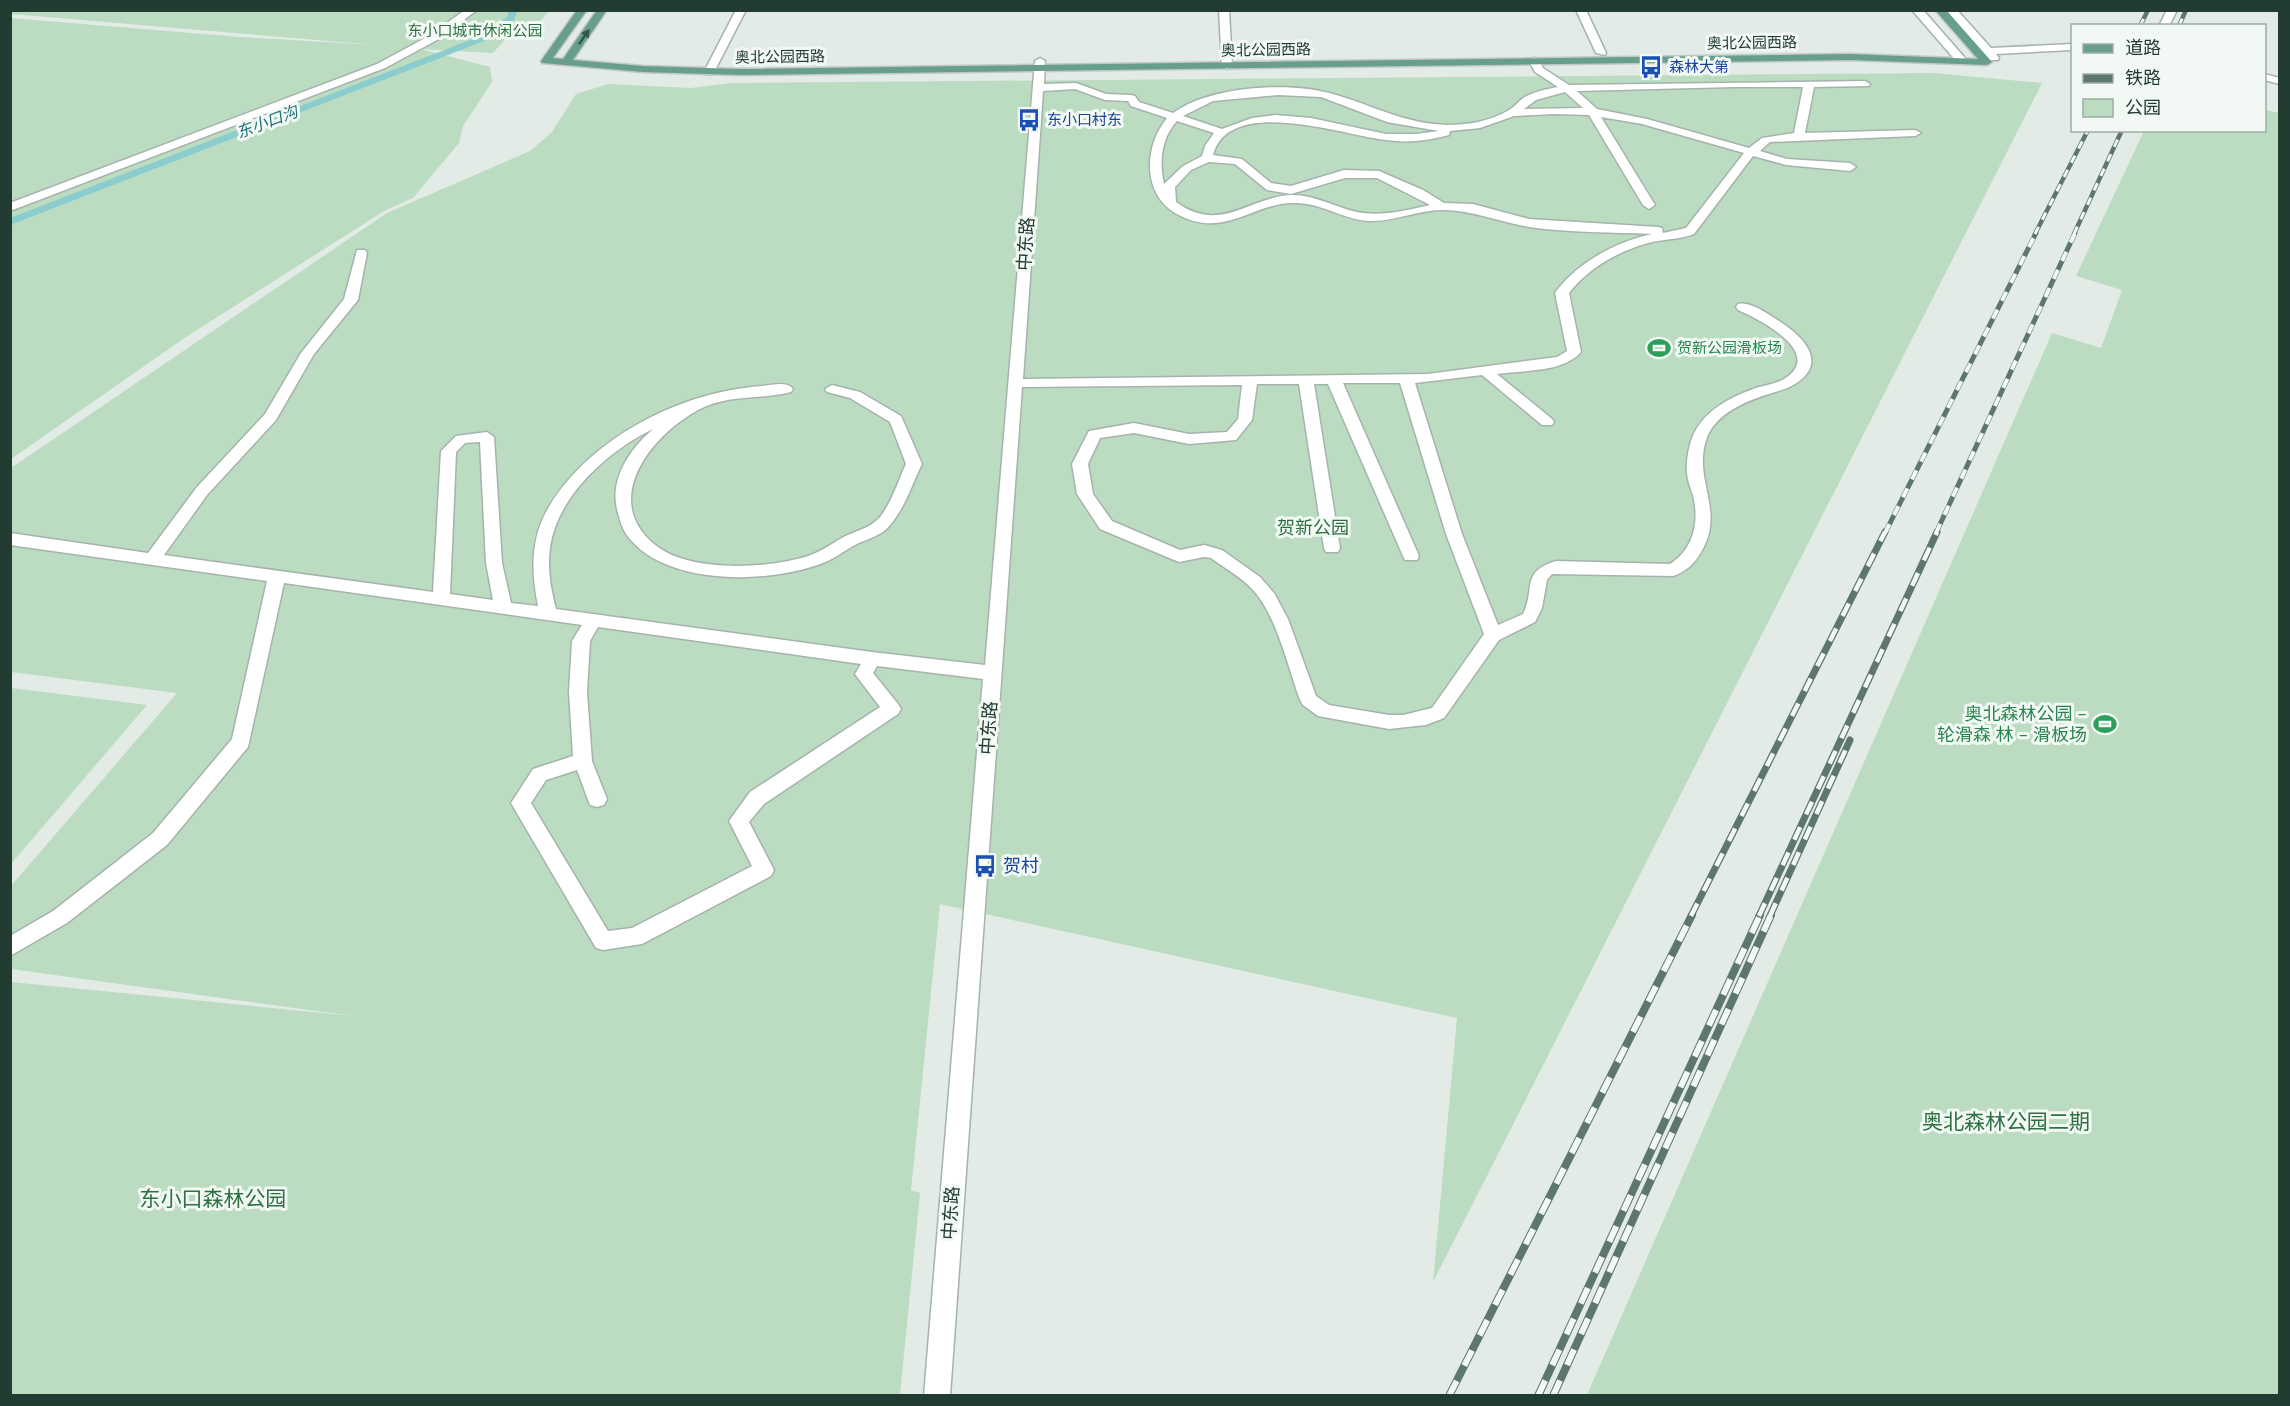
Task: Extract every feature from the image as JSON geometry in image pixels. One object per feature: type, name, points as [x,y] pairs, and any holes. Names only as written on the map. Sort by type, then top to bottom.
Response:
[{"type":"main road","name":"奥北公园西路","points":[[582,10],[548,57],[711,68],[1989,57]]},
{"type":"main road","points":[[569,59],[602,10]]},
{"type":"main road","points":[[1929,10],[1963,56]]},
{"type":"main road","points":[[1940,10],[1989,57]]},
{"type":"main road","name":"奥北公园西路","points":[[1232,62],[1844,49],[1952,51],[1963,56]]},
{"type":"street","points":[[10,207],[381,66],[440,34],[472,10]]},
{"type":"street","points":[[711,68],[741,10]]},
{"type":"street","points":[[1224,10],[1232,62]]},
{"type":"street","points":[[1232,62],[1235,10]]},
{"type":"street","points":[[1581,10],[1601,53]]},
{"type":"street","points":[[1917,10],[1952,51]]},
{"type":"street","points":[[1951,10],[1989,57],[2071,46]]},
{"type":"street","points":[[2165,24],[2172,10]]},
{"type":"street","points":[[1534,61],[1539,70],[1567,88],[1593,112],[1648,205]]},
{"type":"street","name":"中东路","points":[[937,1395],[1040,64]]},
{"type":"street","points":[[1800,136],[1809,84]]},
{"type":"street","points":[[1207,158],[1210,144],[1221,132],[1246,123],[1271,118],[1303,119],[1387,138],[1428,138],[1490,123],[1513,113],[1528,100],[1546,92],[1567,88],[1865,84]]},
{"type":"street","points":[[1038,88],[1076,86],[1105,97],[1131,98],[1136,104],[1221,132]]},
{"type":"street","points":[[1490,123],[1449,128],[1416,124],[1376,114],[1322,94],[1302,91],[1236,95],[1202,102],[1173,116],[1160,134],[1155,180],[1163,198],[1170,205],[1192,215],[1221,219],[1244,214],[1262,204],[1291,198],[1322,203],[1366,217],[1441,206],[1473,208],[1529,223],[1690,231]]},
{"type":"street","points":[[1513,113],[1593,112],[1643,121],[1786,162],[1850,167]]},
{"type":"street","points":[[1015,383],[1406,378],[1486,372],[1561,361],[1574,352],[1562,293],[1568,284],[1617,249],[1651,238],[1681,235],[1690,231],[1750,153],[1766,140],[1800,136],[1915,133]]},
{"type":"street","points":[[1170,205],[1168,186],[1187,168],[1207,158],[1238,161],[1267,186],[1291,190],[1344,174],[1379,175],[1441,206]]},
{"type":"street","points":[[153,558],[202,491],[271,417],[309,352],[351,300],[361,253]]},
{"type":"street","points":[[1250,381],[1245,420],[1231,437],[1189,439],[1134,428],[1094,434],[1080,464],[1085,494],[1106,525],[1179,556],[1204,551],[1216,554],[1254,581],[1268,597],[1279,619],[1309,700],[1324,711],[1389,722],[1403,722],[1426,718],[1438,712],[1493,635],[1529,618],[1534,608],[1539,579],[1546,570],[1556,567],[1674,570],[1685,564],[1695,550],[1704,517],[1702,498],[1695,477],[1699,440],[1705,426],[1712,418],[1739,400],[1791,381],[1802,372],[1805,359],[1799,345],[1787,332],[1772,320],[1743,307]]},
{"type":"street","points":[[1486,372],[1547,422]]},
{"type":"street","points":[[1406,378],[1454,534],[1493,635]]},
{"type":"street","points":[[1334,380],[1411,556]]},
{"type":"street","points":[[1306,381],[1332,548]]},
{"type":"street","points":[[692,407],[640,450],[626,475],[625,513],[631,529],[644,544],[667,559],[698,568],[722,571],[766,570],[816,559],[884,523],[914,464],[896,419],[855,395],[832,388]]},
{"type":"street","points":[[548,613],[540,574],[543,541],[551,516],[569,489],[592,464],[643,426],[692,407],[752,391],[786,389]]},
{"type":"street","points":[[441,597],[449,451],[461,439],[487,437],[494,563],[503,606]]},
{"type":"street","points":[[10,539],[441,597],[872,659],[993,672]]},
{"type":"street","points":[[10,947],[60,917],[160,839],[241,742],[277,575]]},
{"type":"street","points":[[592,620],[581,641],[578,692],[583,761],[597,799]]},
{"type":"street","points":[[583,761],[540,774],[521,803],[603,942],[635,937],[764,870],[739,821],[757,798],[892,709],[864,674],[872,659]]},
{"type":"green space","name":"东小口城市休闲公园","points":[[11,11],[549,11],[539,23],[508,36],[493,53],[420,49],[490,67],[492,82],[463,126],[459,143],[413,198],[384,211],[186,337],[11,459],[11,18],[240,37],[376,45],[11,14]]},
{"type":"green space","name":"贺新公园","points":[[1933,73],[2042,83],[1433,1282],[1457,1018],[940,904],[911,1190],[920,1193],[900,1395],[11,1395],[11,982],[353,1016],[11,969],[11,886],[177,693],[11,672],[11,468],[387,213],[530,151],[552,132],[576,94],[608,84],[691,88],[731,83]]},
{"type":"green space","name":"奥北森林公园二期","points":[[2266,110],[2280,113],[2279,1395],[1587,1395],[2052,333],[2101,348],[2122,290],[2076,276],[2144,132],[2266,132]]},
{"type":"green space","points":[[10,688],[147,705],[11,864]]},
{"type":"waterway","name":"东小口沟","points":[[10,222],[481,39],[511,18],[514,10]]},
{"type":"railway","points":[[2141,24],[2148,10]]},
{"type":"railway","points":[[2180,24],[2186,10]]},
{"type":"railway","points":[[2035,234],[2087,132]]},
{"type":"railway","points":[[2074,234],[2121,132]]},
{"type":"railway","points":[[1885,533],[2036,233]]},
{"type":"railway","points":[[1936,533],[2075,233]]},
{"type":"railway","points":[[1691,916],[1885,532]]},
{"type":"railway","points":[[1759,916],[1937,532]]},
{"type":"railway","points":[[1770,916],[1850,740]]},
{"type":"railway","points":[[1449,1396],[1692,915]]},
{"type":"railway","points":[[1538,1396],[1760,915]]},
{"type":"railway","points":[[1553,1396],[1771,915]]},
{"type":"place","name":"森林大第","points":[[1651,67]]},
{"type":"place","name":"东小口村东","points":[[1029,120]]},
{"type":"place","name":"贺新公园滑板场","points":[[1659,348]]},
{"type":"place","name":"奥北森林公园 - 轮滑森 林 - 滑板场","points":[[2105,724]]},
{"type":"place","name":"贺村","points":[[985,866]]},
{"type":"park label","name":"东小口森林公园","points":[[213,1199]]}]
